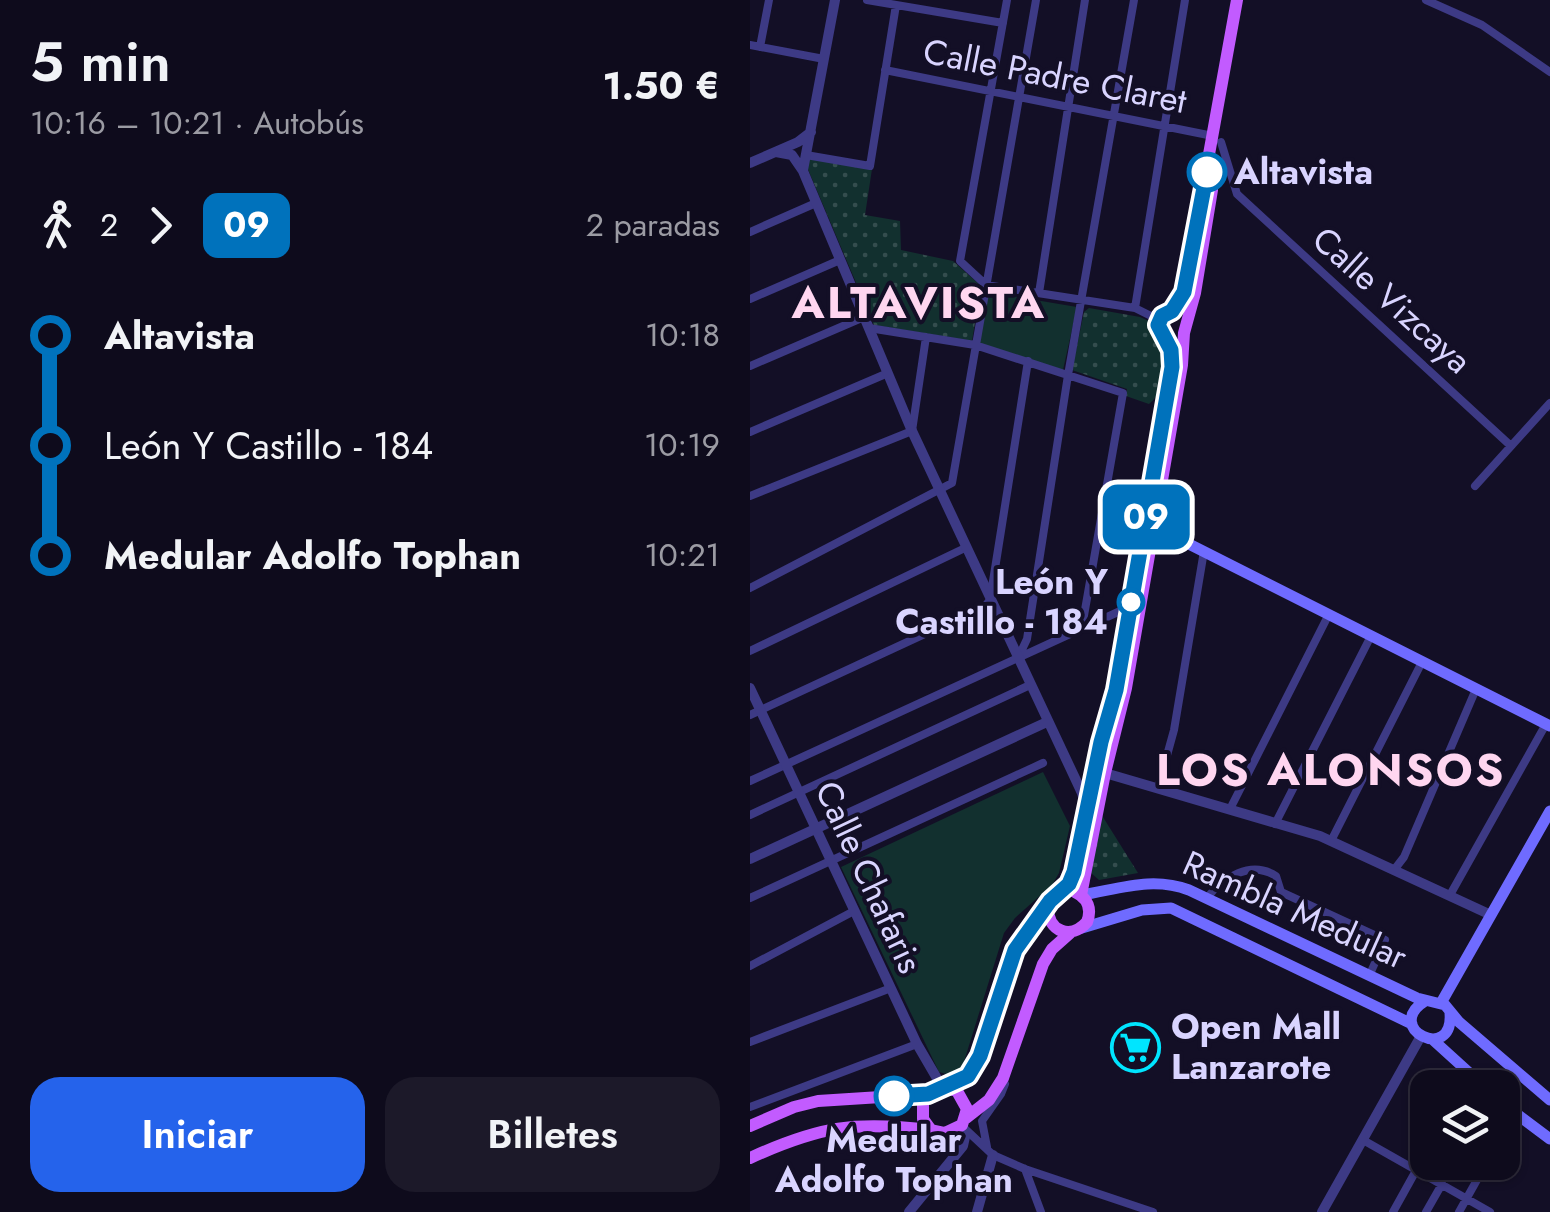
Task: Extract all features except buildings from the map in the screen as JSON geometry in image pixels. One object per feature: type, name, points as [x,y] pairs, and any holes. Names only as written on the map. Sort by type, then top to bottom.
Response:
[{"type":"main road","points":[[1080,894],[1126,688],[1182,365],[1185,328],[1218,193],[1217,139],[1238,0]]},
{"type":"main road","points":[[1076,931],[1062,932],[1050,923],[1048,908],[1074,872],[1116,690],[1172,367],[1171,350],[1160,331],[1160,320],[1172,311],[1184,292],[1245,0]]},
{"type":"main road","points":[[1172,311],[1183,316],[1185,328]]},
{"type":"main road","points":[[1166,339],[1185,328]]},
{"type":"main road","points":[[1156,513],[1160,524],[1175,537],[1548,725]]},
{"type":"main road","points":[[1151,544],[1156,537],[1175,537]]},
{"type":"main road","points":[[1442,1002],[1534,840],[1547,828],[1550,811]]},
{"type":"main road","points":[[1085,876],[1094,888],[1108,890]]},
{"type":"main road","name":"Rambla Medular","points":[[1080,894],[1152,881],[1169,882],[1425,1001]]},
{"type":"main road","points":[[750,1158],[824,1129],[886,1125],[951,1132],[964,1122],[989,1100],[1008,1064],[1043,964],[1052,949],[1090,915],[1080,894],[1062,892]]},
{"type":"main road","points":[[750,1126],[818,1101],[928,1094],[968,1076],[1015,950],[1048,908]]},
{"type":"main road","name":"Rambla Medular","points":[[1076,931],[1142,910],[1171,908],[1412,1024]]},
{"type":"main road","points":[[1442,1002],[1425,1001],[1416,1008],[1412,1024],[1466,1070]]},
{"type":"main road","points":[[1442,1002],[1450,1014],[1550,1100]]},
{"type":"main road","points":[[1426,1038],[1448,1031],[1450,1014]]},
{"type":"main road","points":[[942,1087],[952,1088],[962,1096],[967,1109],[964,1122]]},
{"type":"main road","points":[[928,1094],[921,1112],[935,1131]]},
{"type":"main road","points":[[1520,1118],[1550,1139]]},
{"type":"street","points":[[760,47],[769,0]]},
{"type":"street","points":[[803,171],[835,0]]},
{"type":"street","points":[[866,0],[1003,23]]},
{"type":"street","points":[[1007,0],[960,261],[986,285],[1136,308],[1160,320]]},
{"type":"street","points":[[750,588],[952,484],[1036,0]]},
{"type":"street","points":[[1038,293],[1084,0]]},
{"type":"street","points":[[1018,658],[1026,638],[1134,0]]},
{"type":"street","points":[[1136,308],[1185,0]]},
{"type":"street","points":[[1426,0],[1482,26],[1550,72]]},
{"type":"street","points":[[806,155],[870,166],[896,5]]},
{"type":"street","points":[[750,45],[824,59]]},
{"type":"street","name":"Calle Padre Claret","points":[[885,70],[1217,139]]},
{"type":"street","points":[[750,163],[811,132]]},
{"type":"street","points":[[1217,139],[1237,194],[1218,193]]},
{"type":"street","points":[[776,152],[792,155],[803,171],[912,431],[1082,793],[1086,810]]},
{"type":"street","points":[[1218,193],[1232,177]]},
{"type":"street","name":"Calle Vizcaya","points":[[1237,194],[1511,446]]},
{"type":"street","points":[[750,232],[816,204]]},
{"type":"street","points":[[750,299],[840,260]]},
{"type":"street","points":[[750,366],[866,322],[975,345],[1123,393],[1082,627]]},
{"type":"street","points":[[912,431],[926,337]]},
{"type":"street","points":[[755,712],[985,606],[990,600],[1028,361]]},
{"type":"street","points":[[750,432],[888,373]]},
{"type":"street","points":[[1474,486],[1550,403]]},
{"type":"street","points":[[750,496],[912,431]]},
{"type":"street","points":[[750,651],[966,548]]},
{"type":"street","points":[[1158,788],[1174,730],[1204,552]]},
{"type":"street","points":[[750,781],[1130,606]]},
{"type":"street","points":[[1230,809],[1329,614]]},
{"type":"street","points":[[1275,824],[1372,636]]},
{"type":"street","points":[[1330,841],[1422,662]]},
{"type":"street","points":[[750,815],[1030,685]]},
{"type":"street","name":"Calle Chafaris","points":[[750,688],[755,712],[800,792],[917,1044],[942,1087]]},
{"type":"street","points":[[1394,870],[1404,857],[1476,689]]},
{"type":"street","points":[[750,859],[1047,722]]},
{"type":"street","points":[[1450,895],[1548,725]]},
{"type":"street","points":[[750,898],[1043,763]]},
{"type":"street","points":[[1104,773],[1330,841],[1491,915]]},
{"type":"street","points":[[1207,898],[1238,872],[1268,871],[1276,876],[1281,892],[1385,940],[1370,974]]},
{"type":"street","points":[[750,966],[854,911]]},
{"type":"street","points":[[750,1042],[891,988]]},
{"type":"street","points":[[1322,1212],[1426,1038]]},
{"type":"street","points":[[751,1103],[917,1044]]},
{"type":"street","points":[[976,1212],[992,1154],[984,1140],[982,1121],[1001,1094],[1008,1064]]},
{"type":"street","points":[[964,1122],[992,1154],[1153,1212]]},
{"type":"street","points":[[909,1212],[963,1146],[964,1122]]},
{"type":"street","points":[[935,1131],[951,1141],[956,1156]]},
{"type":"street","points":[[1363,1140],[1410,1166]]},
{"type":"street","points":[[1025,1169],[1041,1212]]},
{"type":"street","points":[[1393,1212],[1410,1180]]},
{"type":"street","points":[[1435,1180],[1489,1212]]},
{"type":"street","points":[[1459,1212],[1477,1180]]},
{"type":"street","points":[[1426,1212],[1442,1184]]},
{"type":"green space","points":[[809,158],[872,169],[865,215],[900,221],[901,250],[953,261],[981,286],[972,341],[874,325],[807,167]]},
{"type":"green space","points":[[988,292],[1077,307],[1063,370],[979,343]]},
{"type":"green space","points":[[1089,308],[1151,322],[1165,352],[1167,373],[1149,404],[1126,396],[1127,389],[1072,370],[1084,312]]},
{"type":"green space","points":[[1043,772],[1070,826],[1059,873],[1004,933],[962,1068],[950,1075],[939,1072],[841,867]]},
{"type":"green space","points":[[1101,814],[1138,873],[1099,880],[1090,872]]},
{"type":"bus line","name":"09","points":[[894,1096],[928,1094],[968,1076],[980,1056],[1015,950],[1050,901],[1069,884],[1074,872],[1116,690],[1172,367],[1171,350],[1158,325],[1184,292],[1207,172]]},
{"type":"place","name":"Altavista","points":[[1207,172]]},
{"type":"place","name":"León Y Castillo - 184","points":[[1131,602]]},
{"type":"place","name":"Open Mall Lanzarote","points":[[1136,1047]]},
{"type":"place","name":"Medular Adolfo Tophan","points":[[894,1096]]},
{"type":"district","name":"ALTAVISTA","points":[[919,302]]},
{"type":"district","name":"LOS ALONSOS","points":[[1331,769]]}]
